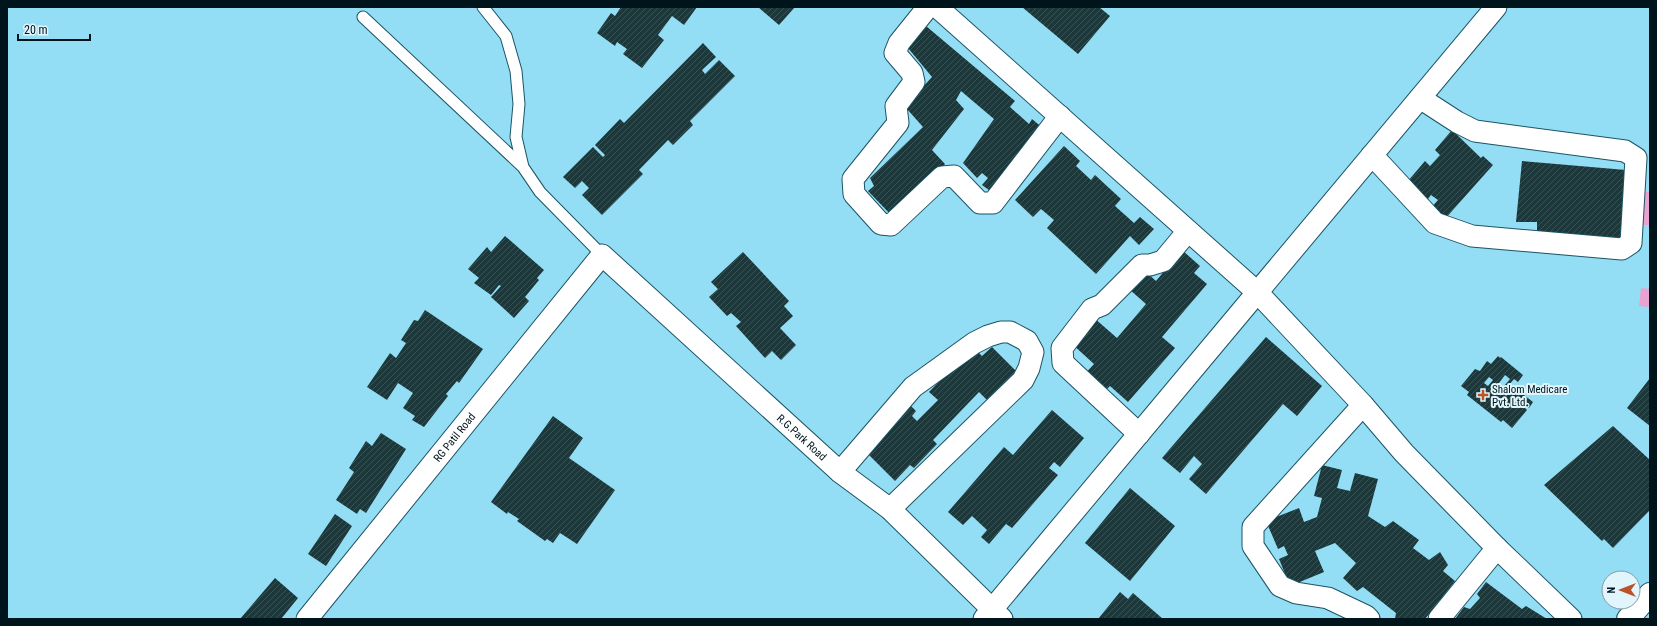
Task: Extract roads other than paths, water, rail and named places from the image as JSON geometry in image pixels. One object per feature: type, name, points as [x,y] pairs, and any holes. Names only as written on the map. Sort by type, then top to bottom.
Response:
[{"type":"street","points":[[928,7],[899,43],[896,53],[912,73],[914,82],[896,106],[898,123],[854,179],[854,194],[881,224],[891,225],[942,177],[954,176],[980,203],[993,203],[1060,116]]},
{"type":"street","points":[[937,7],[1258,293],[1363,405],[1404,452],[1497,548],[1571,619]]},
{"type":"street","points":[[992,616],[1139,434],[1496,7]]},
{"type":"street","points":[[1372,155],[1435,223],[1472,236],[1622,249],[1631,243],[1636,158],[1625,151],[1475,132],[1420,98]]},
{"type":"street","points":[[1139,434],[1063,363],[1062,348],[1092,308],[1102,306],[1142,265],[1150,265],[1163,261],[1188,231]]},
{"type":"street","name":"R.G.Park Road","points":[[602,255],[840,472],[890,510],[992,616]]},
{"type":"street","name":"RG Patil Road","points":[[307,619],[602,255]]},
{"type":"street","points":[[840,472],[913,387],[974,344],[988,336],[1001,332],[1010,332],[1027,341],[1033,352],[1029,368],[1023,380],[890,510]]},
{"type":"street","points":[[1363,405],[1253,527],[1253,546],[1280,586],[1296,593],[1328,598],[1369,619]]},
{"type":"street","points":[[1439,619],[1497,548]]},
{"type":"street","points":[[1628,619],[1650,594]]},
{"type":"lane","points":[[484,7],[506,36],[516,71],[519,104],[516,137],[523,167]]},
{"type":"lane","points":[[363,18],[523,167],[540,192],[602,255]]},
{"type":"place","name":"Shalom Medicare Pvt. Ltd.","points":[[1483,395]]}]
